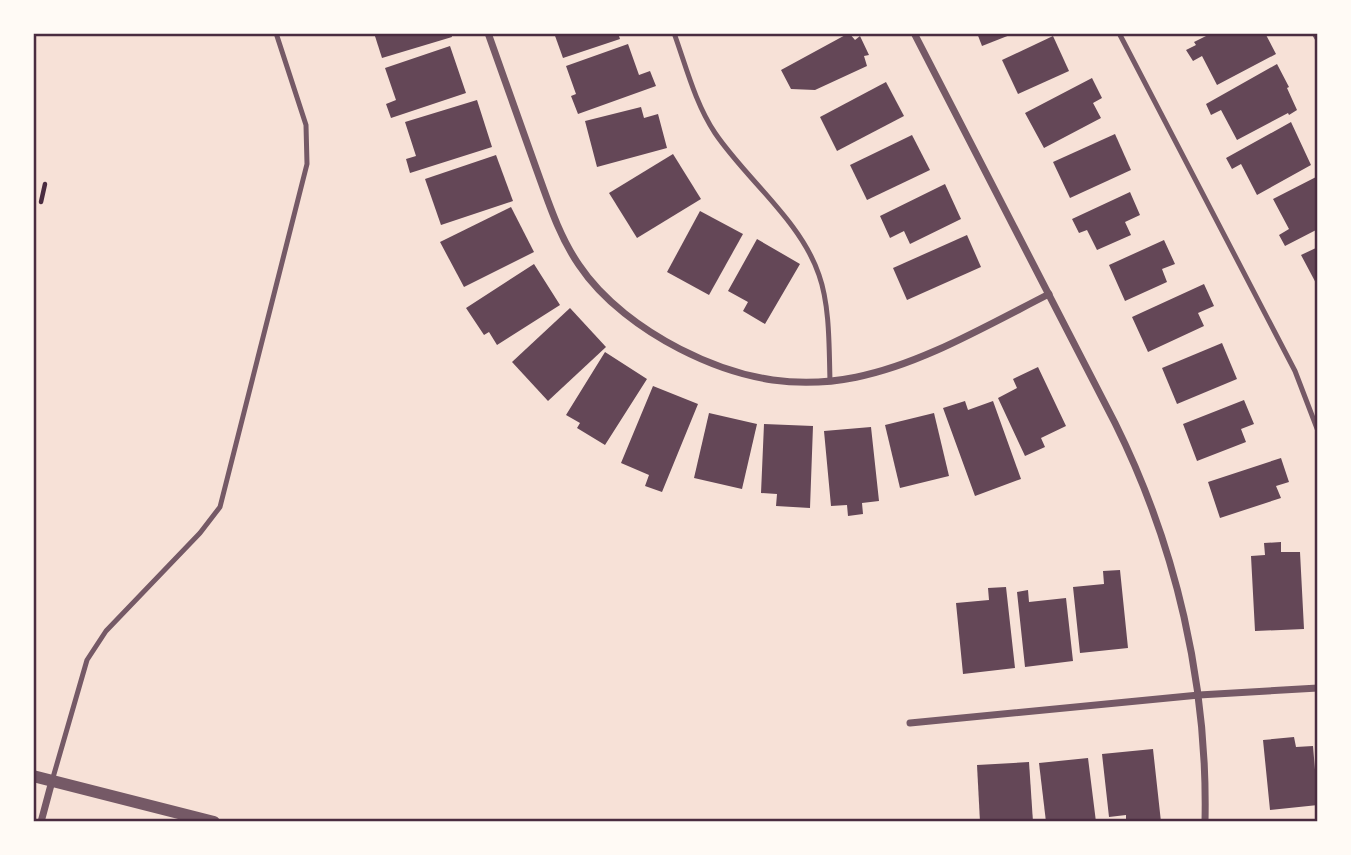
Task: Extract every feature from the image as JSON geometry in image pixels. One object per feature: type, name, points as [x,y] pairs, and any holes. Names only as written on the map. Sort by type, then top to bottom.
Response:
[{"type":"street","points":[[488,33],[557,225],[579,266],[619,309],[655,337],[708,363],[756,378],[830,382],[868,376],[900,367],[944,348],[1049,293]]},
{"type":"street","points":[[914,33],[1139,473],[1176,582],[1192,651],[1199,695],[1205,822]]},
{"type":"street","points":[[1315,33],[1318,38]]},
{"type":"street","points":[[909,723],[1199,695],[1318,688]]},
{"type":"street","points":[[33,776],[214,822]]},
{"type":"street","points":[[41,822],[52,781]]},
{"type":"lane","points":[[52,781],[88,660],[106,631],[200,533],[220,507],[307,164],[306,125],[276,33]]},
{"type":"lane","points":[[674,33],[699,104],[714,132],[807,247],[820,276],[829,332],[830,382]]},
{"type":"lane","points":[[1119,33],[1295,371],[1318,431]]},
{"type":"path","points":[[41,202],[45,184]]},
{"type":"building","points":[[374,33],[451,33],[452,37],[382,58]]},
{"type":"building","points":[[554,33],[618,33],[620,39],[563,58]]},
{"type":"building","points":[[849,33],[855,40],[860,36],[869,55],[864,56],[867,66],[815,90],[791,89],[781,70]]},
{"type":"building","points":[[977,33],[1015,33],[982,46]]},
{"type":"building","points":[[1212,33],[1265,33],[1276,54],[1217,85],[1202,56],[1193,61],[1186,50],[1196,45],[1194,42]]},
{"type":"building","points":[[1053,36],[1069,71],[1018,94],[1002,60]]},
{"type":"building","points":[[628,44],[639,75],[650,71],[656,86],[578,114],[571,96],[576,94],[566,66]]},
{"type":"building","points":[[450,46],[466,93],[391,118],[386,104],[396,100],[385,68]]},
{"type":"building","points":[[1277,64],[1297,110],[1237,140],[1221,110],[1211,115],[1206,104]]},
{"type":"building","points":[[1092,78],[1102,98],[1093,103],[1101,118],[1044,148],[1025,113]]},
{"type":"building","points":[[886,82],[904,116],[837,151],[820,117]]},
{"type":"building","points":[[477,100],[492,147],[410,173],[406,159],[416,156],[405,122]]},
{"type":"building","points":[[641,107],[644,118],[658,114],[667,148],[597,167],[585,121]]},
{"type":"building","points":[[1291,122],[1311,165],[1257,195],[1241,164],[1232,169],[1226,158]]},
{"type":"building","points":[[1115,134],[1131,170],[1070,198],[1053,162]]},
{"type":"building","points":[[912,135],[930,170],[867,200],[850,165]]},
{"type":"building","points":[[673,154],[701,199],[637,238],[609,193]]},
{"type":"building","points":[[496,155],[513,201],[441,225],[425,179]]},
{"type":"building","points":[[1318,176],[1318,229],[1285,246],[1279,235],[1289,229],[1273,199]]},
{"type":"building","points":[[945,184],[961,219],[910,244],[904,231],[890,238],[880,216]]},
{"type":"building","points":[[1130,192],[1140,215],[1125,222],[1131,235],[1097,250],[1087,230],[1079,233],[1072,219]]},
{"type":"building","points":[[511,207],[534,252],[464,287],[440,242]]},
{"type":"building","points":[[700,211],[743,234],[709,295],[667,272]]},
{"type":"building","points":[[967,235],[981,267],[907,300],[893,268]]},
{"type":"building","points":[[757,239],[800,264],[765,324],[743,311],[748,302],[728,291]]},
{"type":"building","points":[[1164,240],[1175,264],[1162,269],[1167,282],[1125,301],[1109,265]]},
{"type":"building","points":[[1318,247],[1318,287],[1301,255]]},
{"type":"building","points":[[534,264],[560,305],[497,345],[489,332],[484,335],[466,308]]},
{"type":"building","points":[[1204,284],[1214,306],[1198,313],[1204,326],[1148,352],[1132,317]]},
{"type":"building","points":[[570,308],[606,347],[548,401],[512,362]]},
{"type":"building","points":[[1222,343],[1237,379],[1177,404],[1162,368]]},
{"type":"building","points":[[605,352],[647,379],[605,445],[577,428],[580,423],[566,415]]},
{"type":"building","points":[[1038,367],[1066,426],[1041,438],[1045,447],[1025,456],[998,398],[1017,388],[1013,379]]},
{"type":"building","points":[[653,386],[698,404],[662,492],[645,486],[649,475],[621,463]]},
{"type":"building","points":[[1244,400],[1254,424],[1241,429],[1246,442],[1197,461],[1183,424]]},
{"type":"building","points":[[965,401],[968,410],[993,401],[1021,479],[975,496],[943,408]]},
{"type":"building","points":[[709,413],[757,424],[742,489],[694,478]]},
{"type":"building","points":[[934,413],[949,476],[900,488],[885,425]]},
{"type":"building","points":[[764,424],[813,426],[810,508],[776,506],[777,494],[761,493]]},
{"type":"building","points":[[871,427],[879,501],[862,503],[863,514],[848,516],[847,505],[831,506],[824,431]]},
{"type":"building","points":[[1281,458],[1289,482],[1276,486],[1281,498],[1220,518],[1208,482]]},
{"type":"building","points":[[1281,542],[1281,552],[1300,552],[1304,629],[1255,631],[1251,556],[1265,555],[1264,543]]},
{"type":"building","points":[[1120,570],[1128,648],[1080,653],[1073,587],[1104,584],[1103,571]]},
{"type":"building","points":[[1006,587],[1015,668],[963,674],[956,603],[989,600],[988,588]]},
{"type":"building","points":[[1028,590],[1029,602],[1066,598],[1073,661],[1025,667],[1017,592]]},
{"type":"building","points":[[1294,737],[1296,747],[1313,746],[1318,805],[1270,810],[1263,740]]},
{"type":"building","points":[[1153,749],[1161,822],[1126,822],[1126,815],[1109,817],[1102,754]]},
{"type":"building","points":[[1088,758],[1096,822],[1046,822],[1039,763]]},
{"type":"building","points":[[1029,762],[1033,822],[980,822],[977,765]]}]
